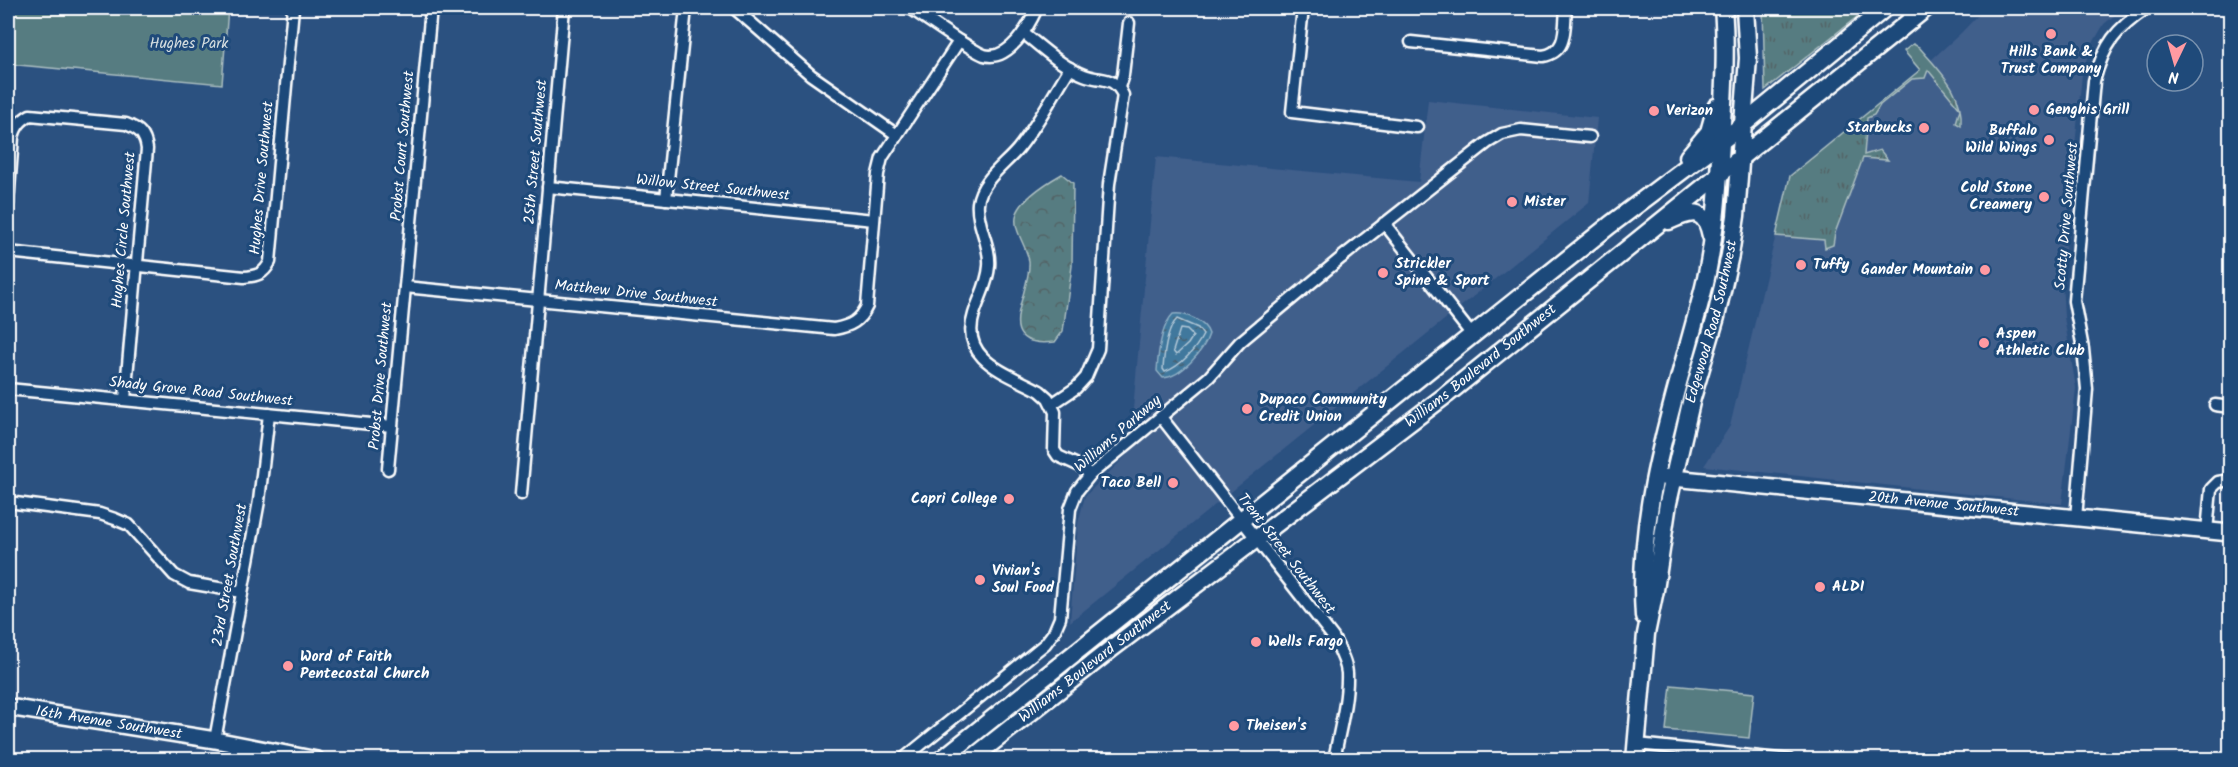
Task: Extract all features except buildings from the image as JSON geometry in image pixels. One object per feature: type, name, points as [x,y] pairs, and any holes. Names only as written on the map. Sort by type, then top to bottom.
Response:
[{"type":"main road","name":"Edgewood Road Southwest","points":[[1636,752],[1646,634],[1655,590],[1665,477],[1663,436],[1703,288],[1712,241],[1719,174],[1726,57],[1723,8]]},
{"type":"main road","name":"Edgewood Road Southwest","points":[[1665,477],[1692,398],[1724,286],[1736,216],[1748,58],[1745,8]]},
{"type":"main road","name":"Williams Boulevard Southwest","points":[[941,759],[1472,335],[1744,124],[1885,8]]},
{"type":"main road","name":"Williams Boulevard Southwest","points":[[970,759],[1446,395],[1741,156],[1915,11]]},
{"type":"main road","points":[[1659,188],[1709,132],[1726,57]]},
{"type":"main road","points":[[1654,227],[1688,213],[1697,213],[1705,218],[1709,225],[1712,241]]},
{"type":"street","name":"Hughes Drive Southwest","points":[[8,252],[244,277],[255,276],[265,271],[270,262],[293,8]]},
{"type":"street","name":"Probst Court Southwest","points":[[405,286],[430,8]]},
{"type":"street","name":"25th Street Southwest","points":[[521,494],[564,8]]},
{"type":"street","points":[[666,199],[686,8]]},
{"type":"street","points":[[734,8],[811,75],[897,135]]},
{"type":"street","points":[[910,8],[959,41],[985,55],[997,55],[1010,48],[1023,33],[1036,8]]},
{"type":"street","points":[[1303,8],[1292,112],[1417,127]]},
{"type":"street","points":[[1411,42],[1543,56],[1553,54],[1561,46],[1566,8]]},
{"type":"street","name":"Scotty Drive Southwest","points":[[2076,518],[2087,389],[2084,349],[2074,302],[2094,81],[2101,57],[2114,37],[2129,20],[2147,8]]},
{"type":"street","points":[[1119,87],[1123,75],[1129,22]]},
{"type":"street","points":[[1023,33],[1070,68],[1085,75],[1112,81],[1123,95],[1123,107],[1109,184],[1098,349],[1086,378],[1076,388],[1052,404]]},
{"type":"street","points":[[874,220],[878,174],[882,158],[959,41]]},
{"type":"street","points":[[1070,68],[1018,148],[989,179],[982,192],[978,204],[989,264],[988,277],[970,329],[981,358],[1040,391],[1052,404],[1055,420],[1054,450],[1058,456],[1082,467],[1090,475]]},
{"type":"street","name":"Hughes Circle Southwest","points":[[8,204],[15,127],[30,115],[126,124],[138,128],[146,138],[125,399]]},
{"type":"street","name":"Williams Parkway","points":[[902,759],[1045,644],[1054,632],[1060,618],[1070,509],[1077,491],[1090,475],[1209,376],[1240,342],[1384,223],[1487,143],[1502,134],[1521,130],[1590,137]]},
{"type":"street","name":"Willow Street Southwest","points":[[549,187],[874,220]]},
{"type":"street","name":"Matthew Drive Southwest","points":[[405,286],[834,329],[849,327],[861,318],[867,306],[874,220]]},
{"type":"street","points":[[1384,223],[1472,335]]},
{"type":"street","name":"Probst Drive Southwest","points":[[388,469],[405,286]]},
{"type":"street","name":"Shady Grove Road Southwest","points":[[8,389],[392,426]]},
{"type":"street","points":[[2215,405],[2230,406]]},
{"type":"street","name":"23rd Street Southwest","points":[[215,740],[259,501],[269,414]]},
{"type":"street","name":"Trent Street Southwest","points":[[1161,417],[1333,638],[1343,657],[1347,673],[1346,694],[1334,759]]},
{"type":"street","name":"20th Avenue Southwest","points":[[1665,477],[2230,533]]},
{"type":"street","points":[[2207,531],[2211,489],[2218,482],[2230,480]]},
{"type":"street","points":[[8,502],[100,514],[115,519],[129,525],[174,575],[189,583],[242,592]]},
{"type":"street","name":"16th Avenue Southwest","points":[[8,707],[215,740],[255,754],[317,759]]},
{"type":"street","points":[[1636,752],[1789,759]]},
{"type":"shaded area","points":[[1985,8],[2124,8],[2104,24],[2090,48],[2082,74],[2062,281],[2064,317],[2076,388],[2062,504],[1704,466],[1730,426],[1790,176],[1920,70]]},
{"type":"shaded area","points":[[1428,100],[1597,118],[1589,203],[1070,622],[1078,523],[1085,496],[1129,453],[1156,157],[1419,182]]},
{"type":"green space","name":"Hughes Park","points":[[8,8],[228,8],[222,84],[8,64]]},
{"type":"green space","points":[[1763,8],[1868,8],[1765,90]]},
{"type":"green space","points":[[1913,44],[1919,47],[1949,83],[1960,109],[1928,70],[1925,78],[1912,79],[1880,105],[1874,115],[1867,118],[1864,155],[1880,150],[1888,160],[1863,158],[1835,233],[1833,245],[1825,248],[1824,240],[1776,236],[1790,176],[1920,70],[1904,51]]},
{"type":"green space","points":[[1960,109],[1961,114],[1961,126],[1956,123]]},
{"type":"green space","points":[[1062,174],[1073,183],[1072,266],[1063,331],[1055,342],[1035,342],[1023,337],[1018,328],[1018,316],[1029,262],[1018,232],[1016,219],[1020,207],[1030,196]]},
{"type":"green space","points":[[1671,685],[1754,693],[1749,738],[1666,730]]},
{"type":"water","points":[[1173,314],[1194,319],[1204,326],[1209,334],[1191,362],[1170,377],[1163,378],[1157,371],[1159,349],[1163,333]]},
{"type":"place","name":"Hills Bank & Trust Company","points":[[2051,34]]},
{"type":"place","name":"Genghis Grill","points":[[2034,110]]},
{"type":"place","name":"Verizon","points":[[1654,111]]},
{"type":"place","name":"Starbucks","points":[[1924,128]]},
{"type":"place","name":"Buffalo Wild Wings","points":[[2049,140]]},
{"type":"place","name":"Cold Stone Creamery","points":[[2044,197]]},
{"type":"place","name":"Mister","points":[[1512,202]]},
{"type":"place","name":"Tuffy","points":[[1801,265]]},
{"type":"place","name":"Gander Mountain","points":[[1985,270]]},
{"type":"place","name":"Strickler Spine & Sport","points":[[1383,273]]},
{"type":"place","name":"Aspen Athletic Club","points":[[1984,343]]},
{"type":"place","name":"Dupaco Community Credit Union","points":[[1247,409]]},
{"type":"place","name":"Taco Bell","points":[[1173,483]]},
{"type":"place","name":"Capri College","points":[[1009,499]]},
{"type":"place","name":"Vivian's Soul Food","points":[[980,580]]},
{"type":"place","name":"ALDI","points":[[1820,587]]},
{"type":"place","name":"Wells Fargo","points":[[1256,642]]},
{"type":"place","name":"Word of Faith Pentecostal Church","points":[[288,666]]},
{"type":"place","name":"Theisen's","points":[[1234,726]]}]
